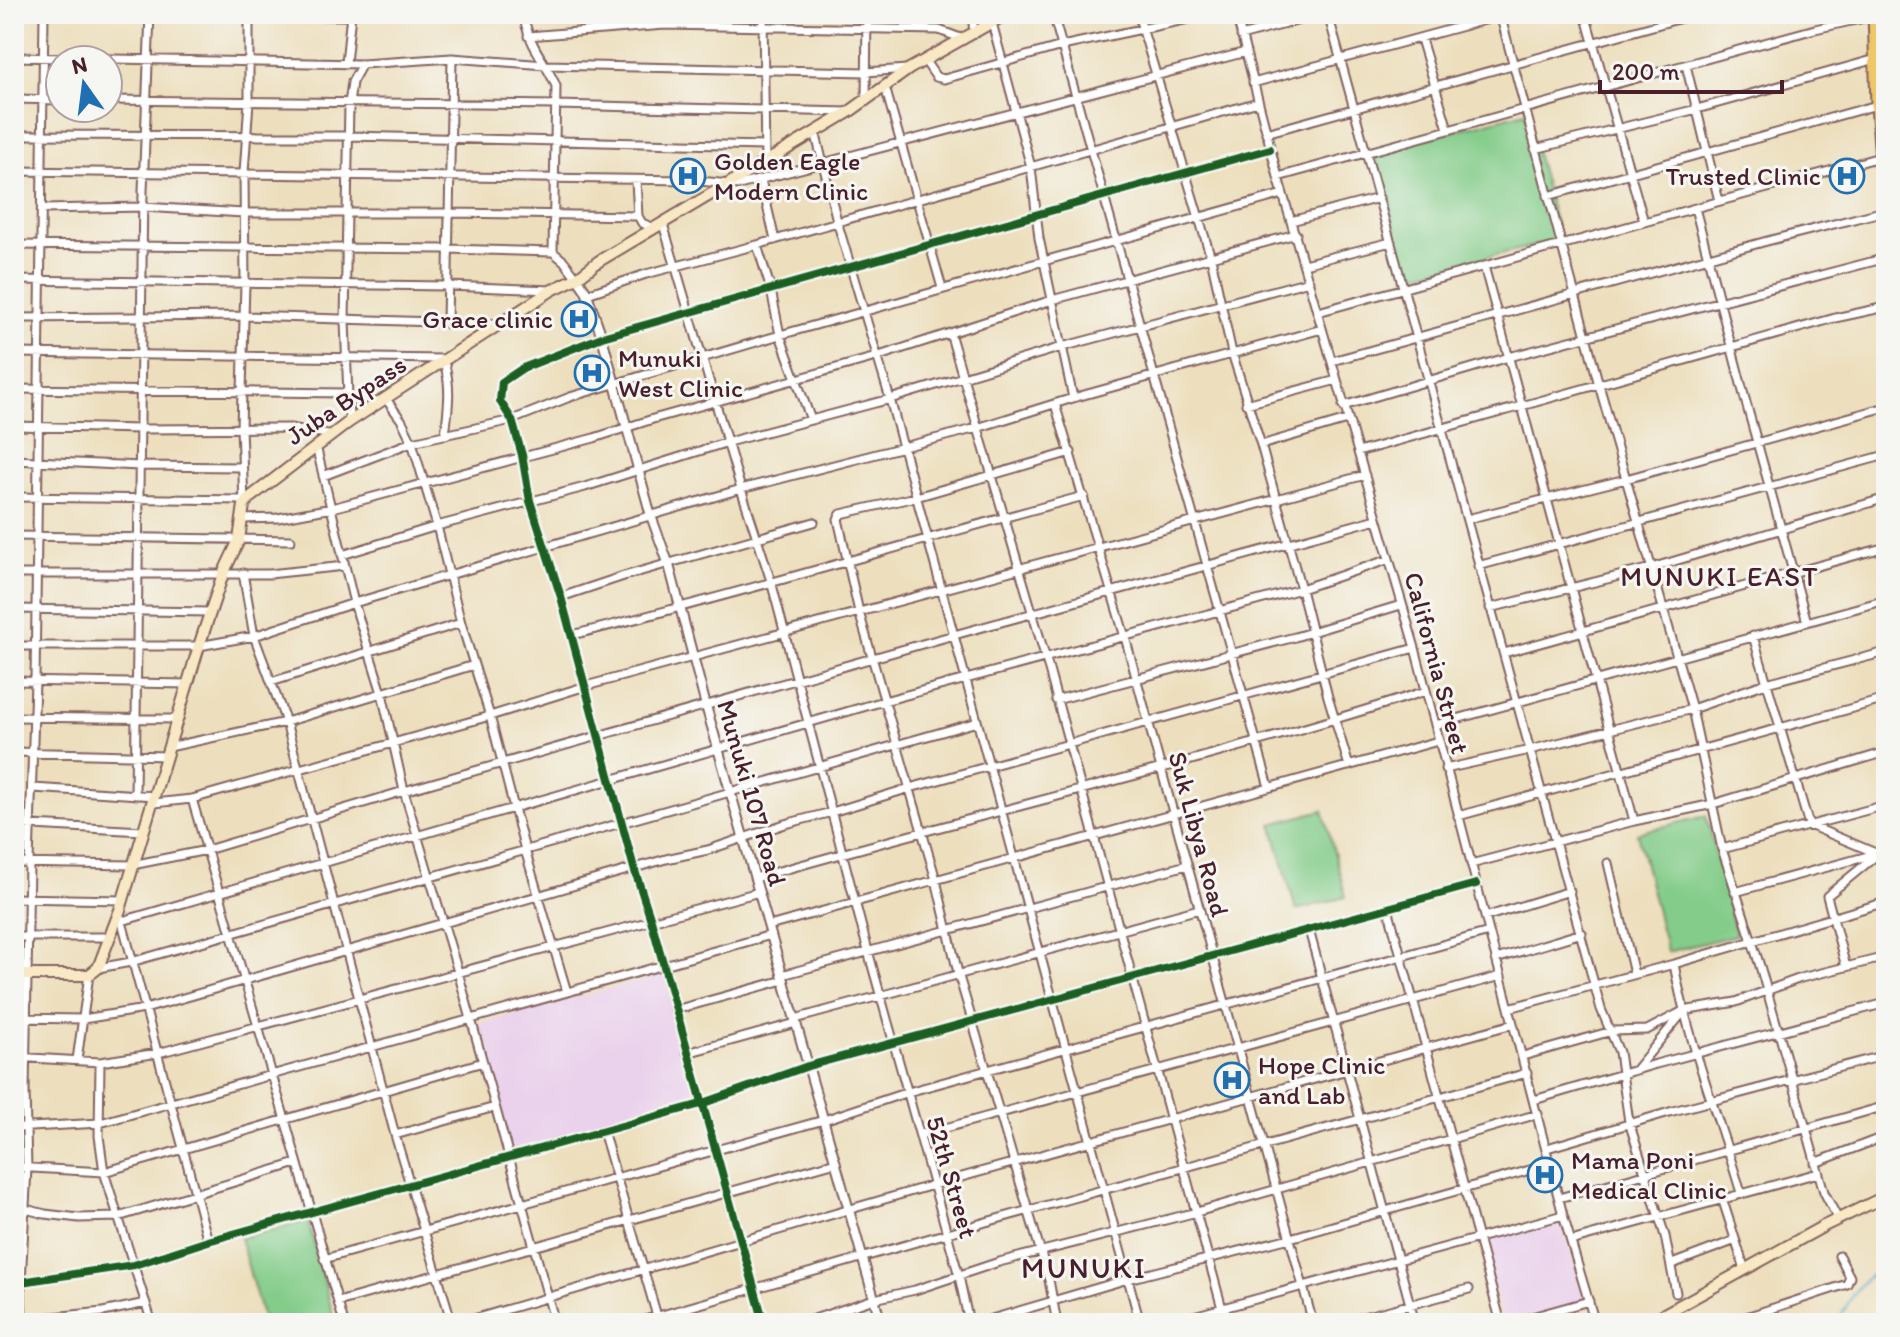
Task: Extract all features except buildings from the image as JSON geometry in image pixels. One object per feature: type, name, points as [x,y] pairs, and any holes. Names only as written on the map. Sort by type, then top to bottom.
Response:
[{"type":"main road","name":"Juba Bypass","points":[[244,502],[349,422],[552,290],[577,278],[599,261],[849,112],[909,69],[1007,14]]},
{"type":"main road","points":[[1877,15],[1877,105],[1886,229]]},
{"type":"main road","points":[[1877,15],[1886,75]]},
{"type":"main road","points":[[14,975],[93,972],[122,910],[132,865],[199,646],[223,574],[239,540],[244,502]]},
{"type":"main road","points":[[1648,1323],[1886,1196]]},
{"type":"street","points":[[44,14],[45,44]]},
{"type":"street","points":[[79,14],[351,15],[346,63]]},
{"type":"street","points":[[14,497],[244,502],[241,394],[249,14]]},
{"type":"street","points":[[523,14],[534,50],[546,65],[556,86],[553,252],[577,278]]},
{"type":"street","points":[[763,14],[765,162]]},
{"type":"street","points":[[866,99],[867,14]]},
{"type":"street","points":[[528,36],[633,26],[939,30],[969,36],[972,14]]},
{"type":"street","points":[[1053,14],[1269,787]]},
{"type":"street","points":[[1138,14],[1211,258],[1232,353],[1261,445],[1349,766]]},
{"type":"street","points":[[925,61],[936,77],[944,79],[1062,46],[1212,14]]},
{"type":"street","name":"California Street","points":[[1236,14],[1270,149],[1415,648],[1563,1215],[1595,1323]]},
{"type":"street","points":[[1241,36],[1325,14],[1405,288],[1478,566],[1601,1009],[1612,1031],[1629,1122],[1672,1264],[1676,1293]]},
{"type":"street","points":[[1585,14],[1644,222]]},
{"type":"street","points":[[1266,133],[1696,14]]},
{"type":"street","points":[[1253,83],[1503,15],[1524,108],[1599,385],[1692,709],[1722,849],[1766,989],[1818,1173],[1838,1219]]},
{"type":"street","points":[[1278,177],[1815,29],[1877,15]]},
{"type":"street","points":[[135,795],[143,207],[150,16]]},
{"type":"street","points":[[992,23],[1031,167],[1043,259],[1073,398]]},
{"type":"street","points":[[1421,39],[1448,129]]},
{"type":"street","points":[[14,171],[690,180],[725,185],[761,180],[1246,52]]},
{"type":"street","points":[[14,57],[44,58]]},
{"type":"street","points":[[124,60],[362,64],[452,58],[546,65],[866,72],[909,69]]},
{"type":"street","points":[[447,324],[452,58]]},
{"type":"street","points":[[1535,149],[1697,109],[1876,59]]},
{"type":"street","points":[[349,422],[345,321],[349,104],[352,82],[362,64]]},
{"type":"street","points":[[1686,65],[1719,201]]},
{"type":"street","points":[[44,79],[36,461],[36,647],[26,1018],[27,1168],[25,1207],[18,1238],[21,1282],[17,1301],[22,1322],[146,1303]]},
{"type":"street","points":[[885,87],[942,288]]},
{"type":"street","points":[[14,99],[43,100]]},
{"type":"street","points":[[124,100],[849,112]]},
{"type":"street","points":[[587,294],[646,274],[1258,102]]},
{"type":"street","points":[[1548,196],[1877,105]]},
{"type":"street","points":[[815,131],[850,269],[890,399],[1140,1323]]},
{"type":"street","points":[[14,135],[350,136],[764,146]]},
{"type":"street","points":[[764,1323],[634,868],[572,635],[530,501],[512,420],[500,401],[504,379],[523,368],[602,337],[1270,149]]},
{"type":"street","points":[[1318,312],[1880,157]]},
{"type":"street","points":[[761,180],[775,240]]},
{"type":"street","points":[[636,181],[638,216],[642,223],[660,226]]},
{"type":"street","points":[[323,476],[412,442],[512,420],[570,397],[780,335],[1283,194]]},
{"type":"street","points":[[1291,221],[1379,198]]},
{"type":"street","points":[[42,209],[143,207],[244,213],[638,216]]},
{"type":"street","points":[[1695,208],[1807,622]]},
{"type":"street","points":[[1332,361],[1885,211]]},
{"type":"street","name":"52th Street","points":[[660,226],[759,538],[868,951],[959,1276],[969,1323]]},
{"type":"street","points":[[243,519],[278,518],[332,508],[796,380],[1052,300],[1296,234]]},
{"type":"street","points":[[1304,264],[1391,242]]},
{"type":"street","points":[[14,245],[553,252]]},
{"type":"street","points":[[757,245],[771,290],[780,335],[811,420]]},
{"type":"street","points":[[1343,406],[1509,357],[1886,258]]},
{"type":"street","points":[[1484,266],[1634,821]]},
{"type":"street","name":"Munuki 107 Road","points":[[577,278],[587,294],[602,337],[651,516],[669,565],[881,1323]]},
{"type":"street","points":[[14,280],[552,290]]},
{"type":"street","points":[[342,555],[1062,347],[1309,281]]},
{"type":"street","points":[[1358,452],[1835,318],[1886,307]]},
{"type":"street","points":[[14,318],[244,316],[499,324]]},
{"type":"street","points":[[14,646],[199,646],[254,636],[354,603],[741,489],[903,449],[1322,329]]},
{"type":"street","points":[[950,333],[1046,659],[1226,1323]]},
{"type":"street","points":[[14,353],[446,361],[451,397],[445,435]]},
{"type":"street","points":[[1246,404],[1337,380]]},
{"type":"street","points":[[14,389],[346,393]]},
{"type":"street","points":[[386,399],[412,442],[567,992]]},
{"type":"street","name":"Suk Libya Road","points":[[1055,404],[1125,637],[1313,1323]]},
{"type":"street","points":[[1467,519],[1626,479],[1886,407]]},
{"type":"street","points":[[1261,445],[1347,420]]},
{"type":"street","points":[[14,426],[290,428],[333,435]]},
{"type":"street","points":[[316,446],[354,603],[382,693],[404,791],[458,972],[555,1323]]},
{"type":"street","points":[[1057,1323],[1049,1280],[958,973],[936,880],[859,612],[839,516],[1071,452]]},
{"type":"street","points":[[1478,566],[1886,455]]},
{"type":"street","points":[[14,460],[241,467]]},
{"type":"street","points":[[33,788],[135,795],[154,800],[192,799],[586,686],[1365,475]]},
{"type":"street","points":[[572,635],[847,563],[1084,496]]},
{"type":"street","points":[[1490,608],[1651,568],[1886,498]]},
{"type":"street","points":[[14,863],[132,865],[207,850],[954,635],[1377,519]]},
{"type":"street","points":[[561,597],[814,522]]},
{"type":"street","points":[[14,536],[291,540]]},
{"type":"street","points":[[1504,653],[1886,547]]},
{"type":"street","points":[[14,898],[122,910],[220,892],[884,701],[1301,589],[1387,560]]},
{"type":"street","points":[[14,574],[269,574],[345,566]]},
{"type":"street","points":[[243,573],[254,636],[286,722],[395,1135],[452,1323]]},
{"type":"street","points":[[1435,725],[1886,600]]},
{"type":"street","points":[[1056,700],[1401,605]]},
{"type":"street","points":[[14,609],[211,612]]},
{"type":"street","points":[[271,682],[461,623]]},
{"type":"street","points":[[1753,636],[1809,825]]},
{"type":"street","points":[[14,1018],[83,1019],[145,1009],[910,788],[1415,648]]},
{"type":"street","points":[[1445,769],[1692,709],[1766,683],[1886,652]]},
{"type":"street","points":[[14,752],[135,755],[168,752],[286,722],[474,665]]},
{"type":"street","points":[[14,681],[189,684]]},
{"type":"street","points":[[755,878],[1161,769],[1426,691]]},
{"type":"street","points":[[1458,816],[1886,699]]},
{"type":"street","points":[[14,717],[179,719]]},
{"type":"street","points":[[77,1060],[93,972],[977,722]]},
{"type":"street","points":[[14,1128],[100,1123],[170,1104],[664,966],[856,901],[1438,741]]},
{"type":"street","points":[[1471,864],[1634,821],[1713,804],[1886,752]]},
{"type":"street","points":[[192,799],[344,1323]]},
{"type":"street","points":[[1722,849],[1886,805]]},
{"type":"street","points":[[14,824],[143,831]]},
{"type":"street","points":[[1809,825],[1878,854]]},
{"type":"street","points":[[1735,892],[1878,854]]},
{"type":"street","points":[[1846,967],[1827,896],[1878,854]]},
{"type":"street","points":[[1608,863],[1634,974]]},
{"type":"street","points":[[675,1010],[868,951],[1187,865]]},
{"type":"street","points":[[21,1282],[134,1265],[208,1241],[701,1104],[808,1066],[1476,884]]},
{"type":"street","points":[[1485,917],[1570,891]]},
{"type":"street","points":[[14,1057],[100,1062],[158,1053],[759,892]]},
{"type":"street","points":[[1509,1008],[1886,902]]},
{"type":"street","points":[[1388,908],[1501,1323]]},
{"type":"street","points":[[687,1053],[880,994],[1199,909]]},
{"type":"street","points":[[122,910],[131,962],[208,1241]]},
{"type":"street","points":[[1309,930],[1415,1323]]},
{"type":"street","points":[[324,1259],[824,1120],[908,1092],[1489,932]]},
{"type":"street","points":[[1496,959],[1582,933]]},
{"type":"street","points":[[14,937],[110,937]]},
{"type":"street","points":[[1523,1056],[1612,1031],[1647,1030],[1683,1011],[1736,1002],[1766,989],[1886,957]]},
{"type":"street","points":[[1674,964],[1695,1055],[1741,1193]]},
{"type":"street","points":[[920,1135],[1501,976]]},
{"type":"street","points":[[1534,1100],[1886,1003]]},
{"type":"street","points":[[1633,1071],[1683,1011]]},
{"type":"street","points":[[460,1323],[1090,1140],[1513,1024]]},
{"type":"street","points":[[1547,1148],[1629,1122],[1886,1055]]},
{"type":"street","points":[[100,1062],[104,1172],[152,1323]]},
{"type":"street","points":[[14,1167],[104,1172],[483,1062]]},
{"type":"street","points":[[634,1323],[658,1320],[862,1257],[1527,1073]]},
{"type":"street","points":[[14,1091],[25,1091]]},
{"type":"street","points":[[1559,1198],[1886,1106]]},
{"type":"street","points":[[395,1135],[495,1107]]},
{"type":"street","points":[[802,1323],[999,1262],[1197,1212],[1538,1114]]},
{"type":"street","points":[[603,1131],[658,1320]]},
{"type":"street","points":[[1815,1163],[1886,1136]]},
{"type":"street","points":[[338,1302],[836,1162]]},
{"type":"street","points":[[14,1206],[79,1218],[118,1217],[297,1163]]},
{"type":"street","points":[[978,1323],[1551,1164]]},
{"type":"street","points":[[1571,1241],[1818,1173]]},
{"type":"street","points":[[1722,1198],[1733,1241],[1745,1270]]},
{"type":"street","points":[[1168,1323],[1563,1215]]},
{"type":"street","points":[[1672,1264],[1733,1241]]},
{"type":"street","points":[[1728,1323],[1847,1284],[1850,1277],[1839,1256]]},
{"type":"street","points":[[1341,1323],[1469,1289]]},
{"type":"street","points":[[1510,1323],[1589,1301]]},
{"type":"shaded area","points":[[665,974],[698,1101],[510,1151],[477,1024]]},
{"type":"shaded area","points":[[1561,1219],[1585,1302],[1503,1323],[1482,1239]]},
{"type":"green space","points":[[1525,112],[1560,240],[1407,276],[1374,152]]},
{"type":"green space","points":[[1323,810],[1346,897],[1296,910],[1272,824]]},
{"type":"green space","points":[[1706,816],[1736,935],[1667,952],[1637,833]]},
{"type":"green space","points":[[308,1221],[335,1323],[264,1323],[240,1238]]},
{"type":"waterway","points":[[1837,1323],[1862,1283],[1886,1266]]},
{"type":"cycle path","points":[[764,1323],[634,868],[561,597],[530,501],[512,420],[500,401],[502,382],[523,368],[602,337],[1270,149]]},
{"type":"cycle path","points":[[21,1282],[134,1265],[208,1241],[701,1104],[808,1066],[1476,884]]},
{"type":"place","name":"Golden Eagle Modern Clinic","points":[[688,176]]},
{"type":"place","name":"Trusted Clinic","points":[[1847,176]]},
{"type":"place","name":"Grace clinic","points":[[579,319]]},
{"type":"place","name":"Munuki West Clinic","points":[[592,373]]},
{"type":"place","name":"Hope Clinic and Lab","points":[[1232,1080]]},
{"type":"place","name":"Mama Poni Medical Clinic","points":[[1545,1175]]},
{"type":"district","name":"MUNUKI EAST","points":[[1720,576]]},
{"type":"district","name":"MUNUKI","points":[[1084,1268]]}]
